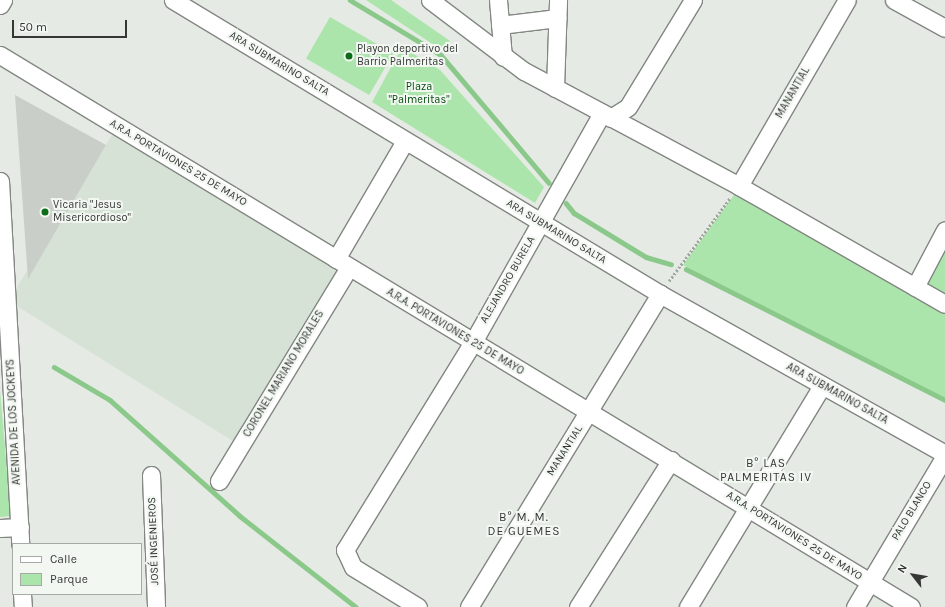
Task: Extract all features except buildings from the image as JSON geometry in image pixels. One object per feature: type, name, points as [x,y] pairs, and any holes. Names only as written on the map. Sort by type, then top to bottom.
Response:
[{"type":"street","points":[[0,5],[3,0]]},
{"type":"street","name":"ARA SUBMARINO SALTA","points":[[173,0],[540,223],[660,294],[945,455]]},
{"type":"street","points":[[430,0],[503,58],[555,88],[739,186],[945,304]]},
{"type":"street","points":[[498,0],[503,58]]},
{"type":"street","points":[[555,88],[558,0]]},
{"type":"street","points":[[606,115],[628,107],[693,0]]},
{"type":"street","name":"MANANTIAL","points":[[739,186],[847,0]]},
{"type":"street","points":[[894,0],[945,28]]},
{"type":"street","points":[[500,25],[558,18]]},
{"type":"street","name":"A.R.A. PORTAVIONES 25 DE MAYO","points":[[0,55],[589,413],[671,460],[911,607]]},
{"type":"street","name":"ALEJANDRO BURELA","points":[[418,607],[353,567],[345,550],[473,342],[540,223],[606,115]]},
{"type":"street","name":"CORONEL MARIANO MORALES","points":[[219,481],[342,263],[405,141]]},
{"type":"street","name":"AVENIDA DE LOS JOCKEYS","points":[[0,181],[20,536]]},
{"type":"street","points":[[915,287],[945,230]]},
{"type":"street","name":"MANANTIAL","points":[[469,607],[589,413],[660,294]]},
{"type":"street","points":[[688,607],[822,386]]},
{"type":"street","name":"PALO BLANCO","points":[[855,607],[945,455]]},
{"type":"street","points":[[578,607],[671,460]]},
{"type":"street","name":"JOSÉ INGENIEROS","points":[[151,475],[156,607]]},
{"type":"street","points":[[0,528],[20,536]]},
{"type":"street","points":[[22,595],[23,607]]},
{"type":"path","points":[[660,294],[739,186]]},
{"type":"shaded area","points":[[117,127],[346,270],[237,444],[8,301]]},
{"type":"green space","points":[[366,0],[391,0],[450,41],[443,51]]},
{"type":"green space","name":"Playon deportivo del Barrio Palmeritas","points":[[330,17],[393,54],[369,95],[306,59]]},
{"type":"green space","name":"Plaza \"Palmeritas\"","points":[[402,47],[440,70],[544,187],[535,203],[372,102]]},
{"type":"green space","points":[[739,188],[914,288],[945,233],[945,400],[683,265]]},
{"type":"green space","points":[[0,391],[11,516],[0,517]]},
{"type":"waterway","points":[[350,0],[441,55],[549,183]]},
{"type":"waterway","points":[[566,203],[574,213],[646,257],[671,264]]},
{"type":"waterway","points":[[686,269],[945,400]]},
{"type":"waterway","points":[[54,367],[110,400],[240,516],[356,607]]},
{"type":"place","name":"Playon deportivo del Barrio Palmeritas","points":[[349,56]]},
{"type":"place","name":"Vicaria \"Jesus Misericordioso\"","points":[[45,212]]},
{"type":"district","name":"B° LAS PALMERITAS IV","points":[[766,471]]},
{"type":"district","name":"B° M. M. DE GUEMES","points":[[524,525]]}]
